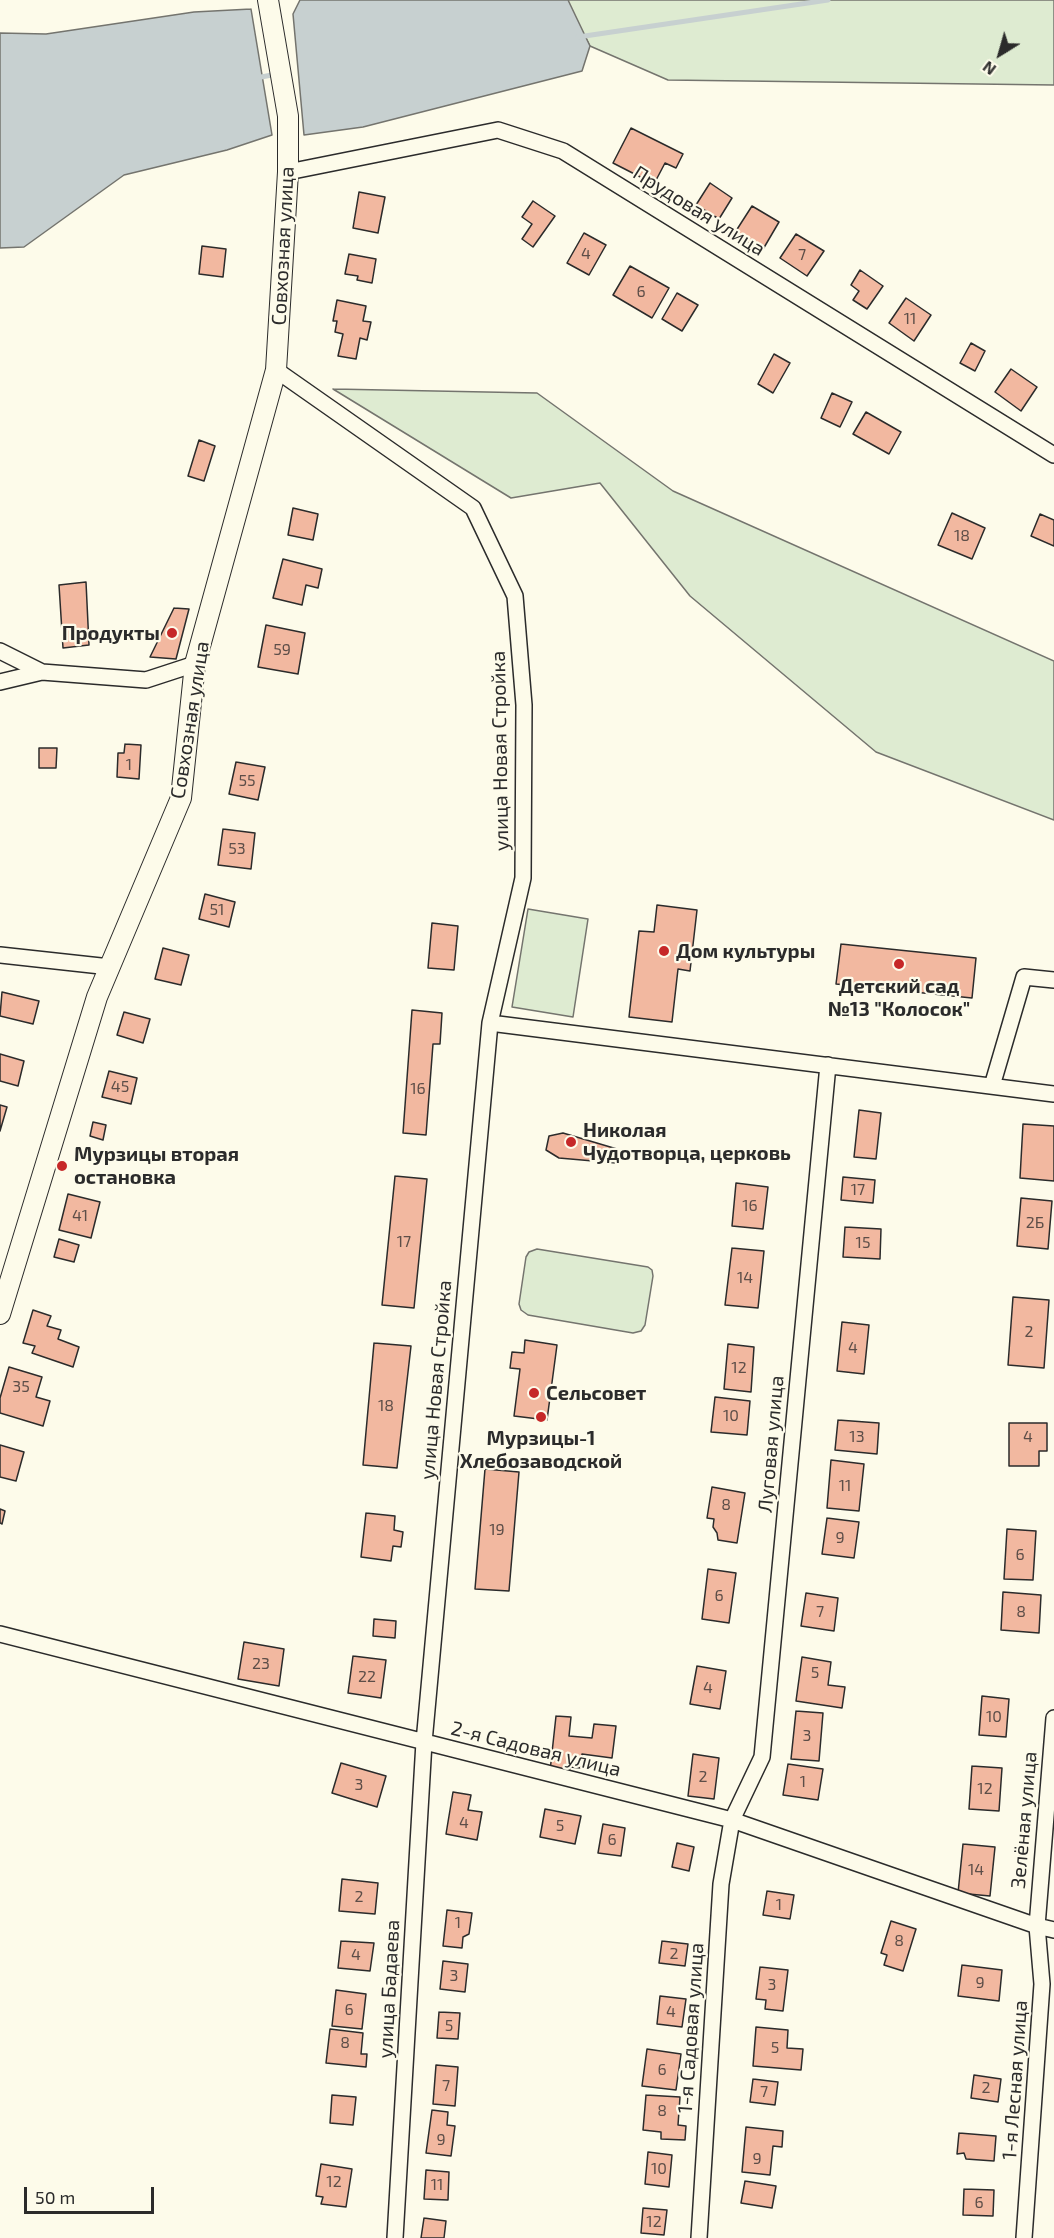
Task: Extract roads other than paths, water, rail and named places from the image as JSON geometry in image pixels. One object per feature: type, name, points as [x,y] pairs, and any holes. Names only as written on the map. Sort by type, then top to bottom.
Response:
[{"type":"street","name":"Совхозная улица","points":[[0,1314],[97,997],[181,798],[195,664],[276,370],[288,172],[288,116],[268,0]]},
{"type":"street","name":"Прудовая улица","points":[[288,172],[498,130],[563,151],[1054,454]]},
{"type":"street","name":"улица Новая Стройка","points":[[276,370],[472,508],[515,596],[524,705],[523,878],[490,1023],[424,1742]]},
{"type":"street","points":[[0,651],[42,672]]},
{"type":"street","points":[[0,682],[42,672],[146,680],[195,664]]},
{"type":"street","points":[[0,955],[110,967]]},
{"type":"street","points":[[992,1086],[1024,977],[1054,980]]},
{"type":"street","points":[[490,1023],[1053,1094]]},
{"type":"street","name":"Луговая улица","points":[[732,1820],[762,1757],[828,1065]]},
{"type":"street","name":"2-я Садовая улица","points":[[0,1634],[732,1820],[1036,1926],[1054,1930]]},
{"type":"street","name":"Зелёная улица","points":[[1036,1926],[1054,1718]]},
{"type":"street","name":"улица Бадаева","points":[[394,2238],[424,1742]]},
{"type":"street","name":"1-я Садовая улица","points":[[699,2238],[721,1884],[732,1820]]},
{"type":"street","name":"1-я Лесная улица","points":[[1024,2238],[1042,1984],[1036,1926]]},
{"type":"waterway","points":[[578,37],[828,0]]},
{"type":"waterway","points":[[256,78],[277,74]]},
{"type":"place","name":"Продукты","points":[[172,633]]},
{"type":"place","name":"Дом культуры","points":[[664,951]]},
{"type":"place","name":"Детский сад №13 \"Колосок\"","points":[[899,964]]},
{"type":"place","name":"Николая Чудотворца, церковь","points":[[571,1142]]},
{"type":"place","name":"Мурзицы вторая остановка","points":[[62,1166]]},
{"type":"place","name":"Сельсовет","points":[[534,1393]]},
{"type":"place","name":"Мурзицы-1 Хлебозаводской","points":[[541,1417]]}]
